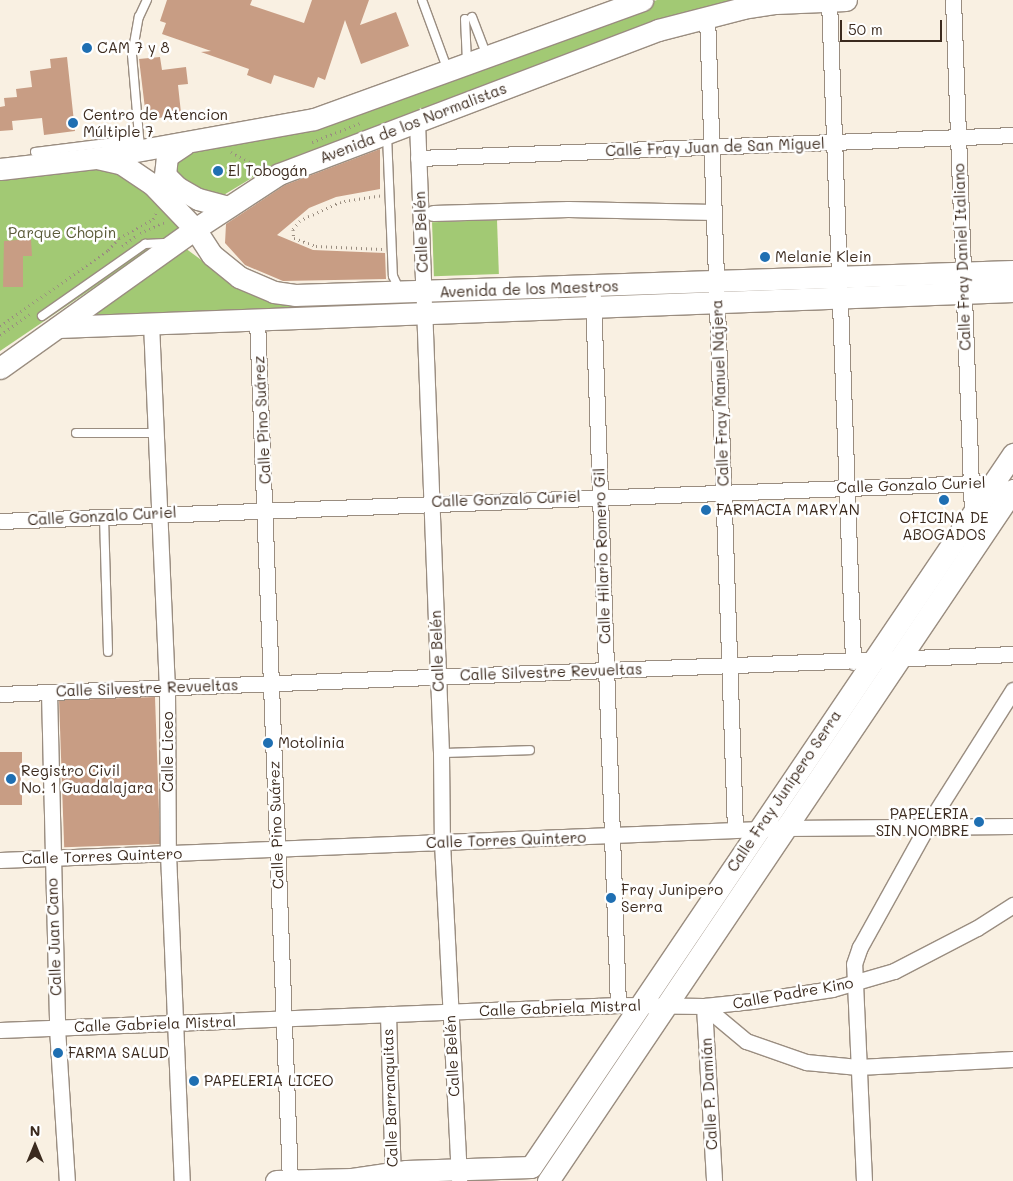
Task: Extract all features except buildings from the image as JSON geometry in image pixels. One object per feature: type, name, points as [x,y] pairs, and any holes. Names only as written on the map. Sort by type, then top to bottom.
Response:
[{"type":"street","points":[[0,170],[97,158],[139,144],[190,142],[314,119],[642,0]]},
{"type":"street","points":[[829,0],[846,487],[862,661]]},
{"type":"street","name":"Avenida de los Normalistas","points":[[0,368],[50,321],[176,242],[279,174],[658,30],[707,16],[776,3],[846,0]]},
{"type":"street","name":"Calle Fray Daniel Italiano","points":[[952,0],[972,514]]},
{"type":"street","name":"Calle Fray Manuel Nájera","points":[[707,16],[735,830]]},
{"type":"street","name":"Calle Belén","points":[[417,122],[441,753],[442,842],[458,1176]]},
{"type":"street","name":"Calle Fray Juan de San Miguel","points":[[418,158],[1013,136]]},
{"type":"street","points":[[190,142],[167,156],[165,175],[177,186],[198,199],[227,207]]},
{"type":"street","name":"Avenida de los Maestros","points":[[97,158],[110,160],[136,171],[166,197],[195,229],[212,255],[239,277],[274,292],[313,297],[399,293],[424,302]]},
{"type":"street","points":[[433,213],[568,209],[714,212]]},
{"type":"street","name":"Avenida de los Maestros","points":[[963,283],[1013,271]]},
{"type":"street","name":"Avenida de los Maestros","points":[[50,321],[151,322],[257,319],[424,302],[963,283],[1013,291]]},
{"type":"street","name":"Calle Hilario Romero Gil","points":[[593,296],[618,1005]]},
{"type":"street","name":"Calle Pino Suárez","points":[[257,319],[272,683],[275,849],[286,1018],[290,1181]]},
{"type":"street","name":"Calle Liceo","points":[[151,322],[167,687],[168,853],[182,1181]]},
{"type":"street","name":"Calle Fray Junípero Serra","points":[[548,1181],[898,660],[1007,484],[1013,454]]},
{"type":"street","name":"Calle Gonzalo Curiel","points":[[0,521],[431,502],[971,483],[1007,484]]},
{"type":"street","name":"Calle Fray Junípero Serra","points":[[532,1174],[640,1004],[758,829],[862,661],[972,514],[1007,484]]},
{"type":"street","name":"Calle Silvestre Revueltas","points":[[0,694],[1013,654]]},
{"type":"street","points":[[864,1181],[853,984],[860,946],[927,826],[1013,690]]},
{"type":"street","name":"Calle Juan Cano","points":[[49,692],[51,858],[57,1028],[67,1181]]},
{"type":"street","name":"Calle Torres Quintero","points":[[0,860],[785,828],[1013,826]]},
{"type":"street","name":"Calle Padre Kino","points":[[704,1006],[798,994],[853,984],[894,971],[978,928],[1013,905]]},
{"type":"street","name":"Calle Gabriela Mistral","points":[[0,1030],[640,1004],[704,1006]]},
{"type":"street","points":[[704,1006],[732,1032],[769,1051],[806,1062],[858,1066],[1013,1060]]},
{"type":"street","name":"Calle P. Damián","points":[[704,1006],[714,1181]]},
{"type":"street","name":"Calle Barranquitas","points":[[388,1014],[393,1176]]},
{"type":"street","points":[[276,1181],[360,1180],[393,1176],[532,1174]]},
{"type":"lane","points":[[35,152],[139,144],[132,55],[139,17],[147,0]]},
{"type":"lane","points":[[422,0],[468,63]]},
{"type":"lane","points":[[468,63],[468,18],[468,63]]},
{"type":"lane","points":[[386,133],[393,276],[399,293]]},
{"type":"lane","points":[[76,433],[157,433]]},
{"type":"lane","points":[[104,516],[108,652]]},
{"type":"lane","points":[[441,753],[530,750]]},
{"type":"path","points":[[228,151],[259,167]]},
{"type":"path","points":[[389,194],[341,202],[300,221],[293,230],[294,238],[316,246],[392,249]]},
{"type":"path","points":[[0,326],[108,250],[119,238],[153,219],[166,197]]},
{"type":"green space","points":[[657,0],[736,0],[304,153],[272,166],[217,199],[195,192],[168,164],[173,155],[519,52]]},
{"type":"green space","name":"Parque Chopin","points":[[116,166],[186,225],[0,351],[0,177]]},
{"type":"green space","points":[[497,220],[499,274],[434,276],[432,222]]},
{"type":"green space","points":[[185,248],[219,273],[250,290],[413,300],[413,306],[86,316]]},
{"type":"place","name":"CAM 7 y 8","points":[[87,48]]},
{"type":"place","name":"Centro de Atencion Múltiple 7","points":[[73,123]]},
{"type":"place","name":"El Tobogán","points":[[218,171]]},
{"type":"place","name":"Melanie Klein","points":[[765,257]]},
{"type":"place","name":"OFICINA DE ABOGADOS","points":[[944,500]]},
{"type":"place","name":"FARMACIA MARYAN","points":[[706,510]]},
{"type":"place","name":"Motolinia","points":[[268,743]]},
{"type":"place","name":"Registro Civil No. 1 Guadalajara","points":[[11,779]]},
{"type":"place","name":"PAPELERIA SIN NOMBRE","points":[[979,822]]},
{"type":"place","name":"Fray Junipero Serra","points":[[611,898]]},
{"type":"place","name":"FARMA SALUD","points":[[58,1053]]},
{"type":"place","name":"PAPELERIA LICEO","points":[[194,1081]]}]
